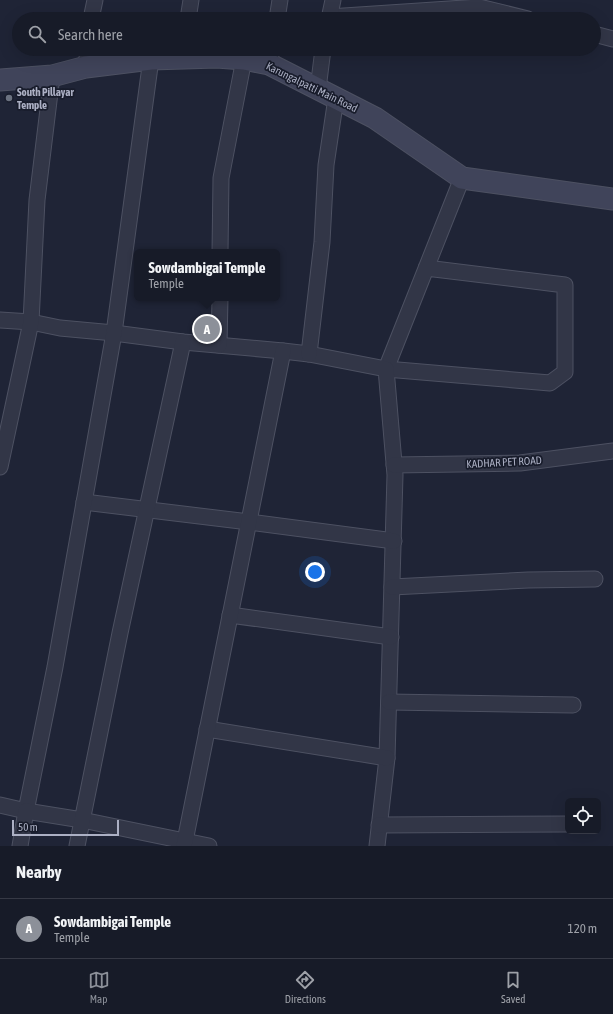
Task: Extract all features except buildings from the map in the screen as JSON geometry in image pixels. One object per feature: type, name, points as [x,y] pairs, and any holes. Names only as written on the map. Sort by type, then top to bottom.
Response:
[{"type":"street","points":[[92,12],[95,0]]},
{"type":"street","points":[[189,12],[191,0]]},
{"type":"street","points":[[278,12],[280,0]]},
{"type":"street","points":[[330,12],[333,0]]},
{"type":"street","points":[[410,12],[478,7],[499,12]]},
{"type":"street","points":[[601,36],[613,39]]},
{"type":"street","name":"Karungalpatti Main Road","points":[[0,80],[52,76],[87,58],[151,59],[166,56]]},
{"type":"street","name":"Karungalpatti Main Road","points":[[208,56],[244,59],[271,57],[318,89],[375,118],[462,178]]},
{"type":"street","points":[[318,89],[322,56]]},
{"type":"street","points":[[20,846],[55,667],[114,333],[151,59]]},
{"type":"street","points":[[220,249],[221,178],[244,59]]},
{"type":"street","points":[[0,467],[31,322],[37,200],[52,76]]},
{"type":"street","points":[[309,354],[322,242],[326,165],[336,98]]},
{"type":"street","points":[[377,846],[387,758],[394,541],[395,475],[386,368],[462,178],[613,199]]},
{"type":"street","points":[[0,320],[31,322],[60,328],[183,342],[309,354],[386,368],[550,383],[565,372],[565,285],[426,268]]},
{"type":"street","points":[[219,345],[220,301]]},
{"type":"street","points":[[77,846],[120,633],[183,342]]},
{"type":"street","points":[[184,844],[283,351]]},
{"type":"street","name":"KADHAR PET ROAD","points":[[394,465],[520,463],[613,451]]},
{"type":"street","points":[[84,502],[394,541]]},
{"type":"street","points":[[392,587],[528,580],[594,579]]},
{"type":"street","points":[[230,615],[391,637]]},
{"type":"street","points":[[389,702],[573,705]]},
{"type":"street","points":[[207,729],[387,758]]},
{"type":"street","points":[[0,805],[26,811],[82,820],[184,844],[209,846]]},
{"type":"street","points":[[379,825],[565,824]]},
{"type":"place","name":"South Pillayar Temple","points":[[9,98]]},
{"type":"place","name":"Sowdambigai Temple","points":[[207,329]]}]
